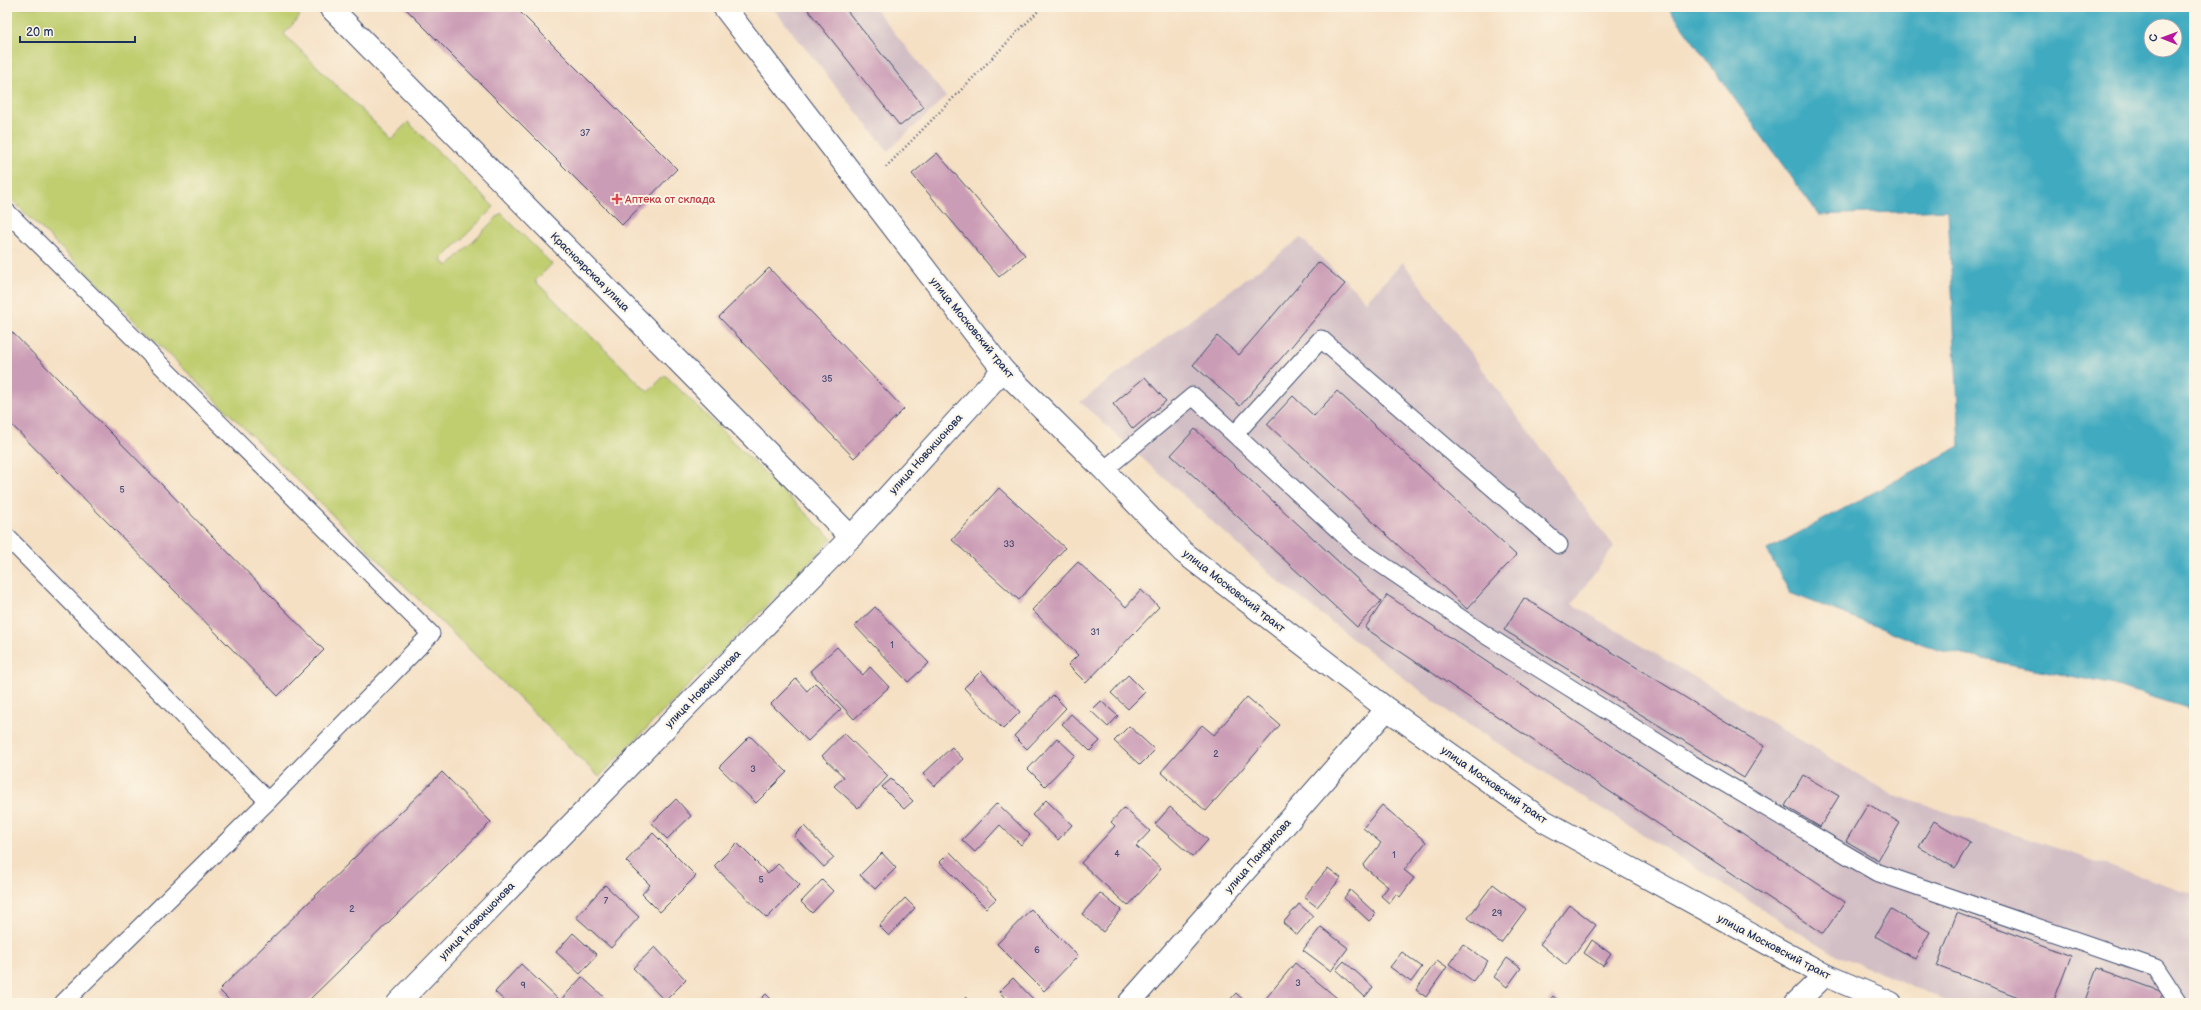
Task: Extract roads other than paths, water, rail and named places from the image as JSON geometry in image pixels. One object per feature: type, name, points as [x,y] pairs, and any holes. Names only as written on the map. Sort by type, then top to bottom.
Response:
[{"type":"street","name":"Красноярская улица","points":[[330,7],[851,537]]},
{"type":"street","name":"улица Московский тракт","points":[[724,7],[1003,370],[1104,470],[1183,552],[1387,709],[1544,821],[1825,975],[1891,1003]]},
{"type":"street","name":"улица Новокшонова","points":[[398,1003],[851,537],[1003,370]]},
{"type":"street","name":"улица Панфилова","points":[[1129,1003],[1387,709]]},
{"type":"street","points":[[1796,1003],[1825,975]]},
{"type":"lane","points":[[7,212],[431,634],[268,801],[63,1003]]},
{"type":"lane","points":[[1235,434],[1322,340],[1559,545]]},
{"type":"lane","points":[[1104,470],[1193,396],[1359,549],[1484,634],[1692,764],[1876,872],[2156,968],[2179,1003]]},
{"type":"lane","points":[[7,537],[268,801]]},
{"type":"water","points":[[1668,7],[2194,7],[2194,710],[2110,684],[1938,650],[1790,593],[1767,550],[1960,446],[1948,210],[1819,215]]},
{"type":"place","name":"Аптека от склада","points":[[617,199]]}]
